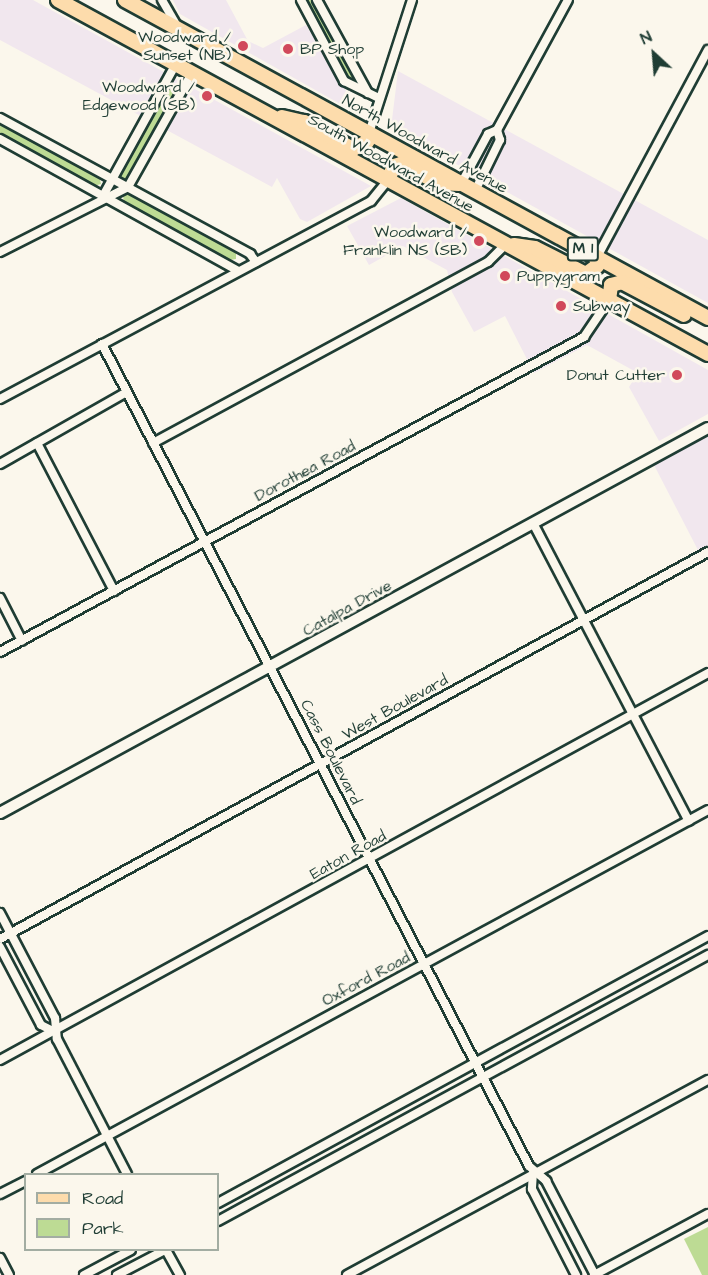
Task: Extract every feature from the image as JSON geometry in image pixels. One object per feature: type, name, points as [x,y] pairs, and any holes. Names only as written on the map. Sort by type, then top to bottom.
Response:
[{"type":"main road","name":"South Woodward Avenue","points":[[58,0],[708,354]]},
{"type":"main road","name":"North Woodward Avenue","points":[[130,1],[708,318]]},
{"type":"main road","points":[[268,114],[304,122],[353,149],[367,142],[369,133]]},
{"type":"main road","points":[[388,180],[394,166],[401,164],[439,183],[461,184]]},
{"type":"main road","points":[[506,244],[535,248],[586,274],[597,266],[597,257]]},
{"type":"main road","points":[[609,300],[611,285],[622,282],[708,325]]},
{"type":"street","points":[[162,0],[178,28]]},
{"type":"street","points":[[301,0],[344,81],[380,98]]},
{"type":"street","points":[[317,0],[368,93]]},
{"type":"street","points":[[369,133],[412,0]]},
{"type":"street","points":[[461,184],[488,134],[497,130],[568,0]]},
{"type":"street","points":[[597,257],[708,50]]},
{"type":"street","points":[[104,196],[176,64]]},
{"type":"street","points":[[0,252],[104,196],[128,187],[192,73]]},
{"type":"street","points":[[0,118],[250,254],[256,262]]},
{"type":"street","points":[[475,191],[500,140],[497,130]]},
{"type":"street","points":[[0,139],[238,271]]},
{"type":"street","points":[[0,399],[371,201],[388,180]]},
{"type":"street","points":[[153,443],[488,262],[506,244]]},
{"type":"street","name":"Dorothea Road","points":[[0,652],[584,337],[609,300]]},
{"type":"street","name":"Cass Boulevard","points":[[102,344],[482,1077],[533,1173],[546,1181],[594,1275]]},
{"type":"street","points":[[0,464],[127,392]]},
{"type":"street","name":"Catalpa Drive","points":[[0,813],[708,428]]},
{"type":"street","points":[[37,443],[114,591]]},
{"type":"street","points":[[533,523],[689,821]]},
{"type":"street","name":"West Boulevard","points":[[0,939],[708,552]]},
{"type":"street","points":[[0,598],[22,641]]},
{"type":"street","name":"Eaton Road","points":[[0,1060],[708,674]]},
{"type":"street","name":"Oxford Road","points":[[39,1173],[708,810]]},
{"type":"street","points":[[0,913],[55,1018],[53,1031],[126,1173]]},
{"type":"street","points":[[219,1202],[708,936]]},
{"type":"street","points":[[0,947],[41,1025],[53,1031]]},
{"type":"street","points":[[219,1220],[708,955]]},
{"type":"street","points":[[346,1275],[708,1080]]},
{"type":"street","points":[[313,1150],[321,1164]]},
{"type":"street","name":"Cass Boulevard","points":[[533,1173],[531,1189],[576,1275]]},
{"type":"street","points":[[0,1194],[24,1182]]},
{"type":"street","points":[[594,1275],[708,1214]]},
{"type":"street","points":[[84,1275],[129,1251]]},
{"type":"street","points":[[117,1275],[164,1251]]},
{"type":"street","points":[[167,1251],[180,1275]]},
{"type":"street","points":[[0,1258],[9,1275]]},
{"type":"shaded area","points":[[0,0],[33,0],[371,186],[307,222],[300,219],[277,178],[272,187],[0,40]]},
{"type":"shaded area","points":[[173,0],[226,0],[248,41],[263,48],[306,25],[346,91],[342,105],[180,14]]},
{"type":"shaded area","points":[[398,71],[708,240],[708,303],[391,128]]},
{"type":"shaded area","points":[[401,198],[708,370],[708,414],[659,441],[629,387],[638,373],[587,345],[534,373],[505,316],[474,332],[452,292],[447,270],[403,246],[369,265],[347,226]]},
{"type":"shaded area","points":[[708,435],[708,547],[699,552],[654,465]]},
{"type":"green space","points":[[305,0],[314,0],[356,83],[346,77]]},
{"type":"green space","points":[[173,89],[175,96],[127,180],[122,180],[119,174],[165,91]]},
{"type":"green space","points":[[0,122],[99,176],[101,184],[94,186],[0,135]]},
{"type":"green space","points":[[129,193],[236,250],[236,259],[230,260],[124,203],[123,196]]},
{"type":"green space","points":[[708,1227],[708,1275],[702,1275],[684,1239]]},
{"type":"place","name":"Woodward / Sunset (NB)","points":[[243,46]]},
{"type":"place","name":"BP Shop","points":[[288,49]]},
{"type":"place","name":"Woodward / Edgewood (SB)","points":[[207,96]]},
{"type":"place","name":"Woodward / Franklin NS (SB)","points":[[479,241]]},
{"type":"place","name":"Puppygram","points":[[505,276]]},
{"type":"place","name":"Subway","points":[[561,306]]},
{"type":"place","name":"Donut Cutter","points":[[677,375]]}]
